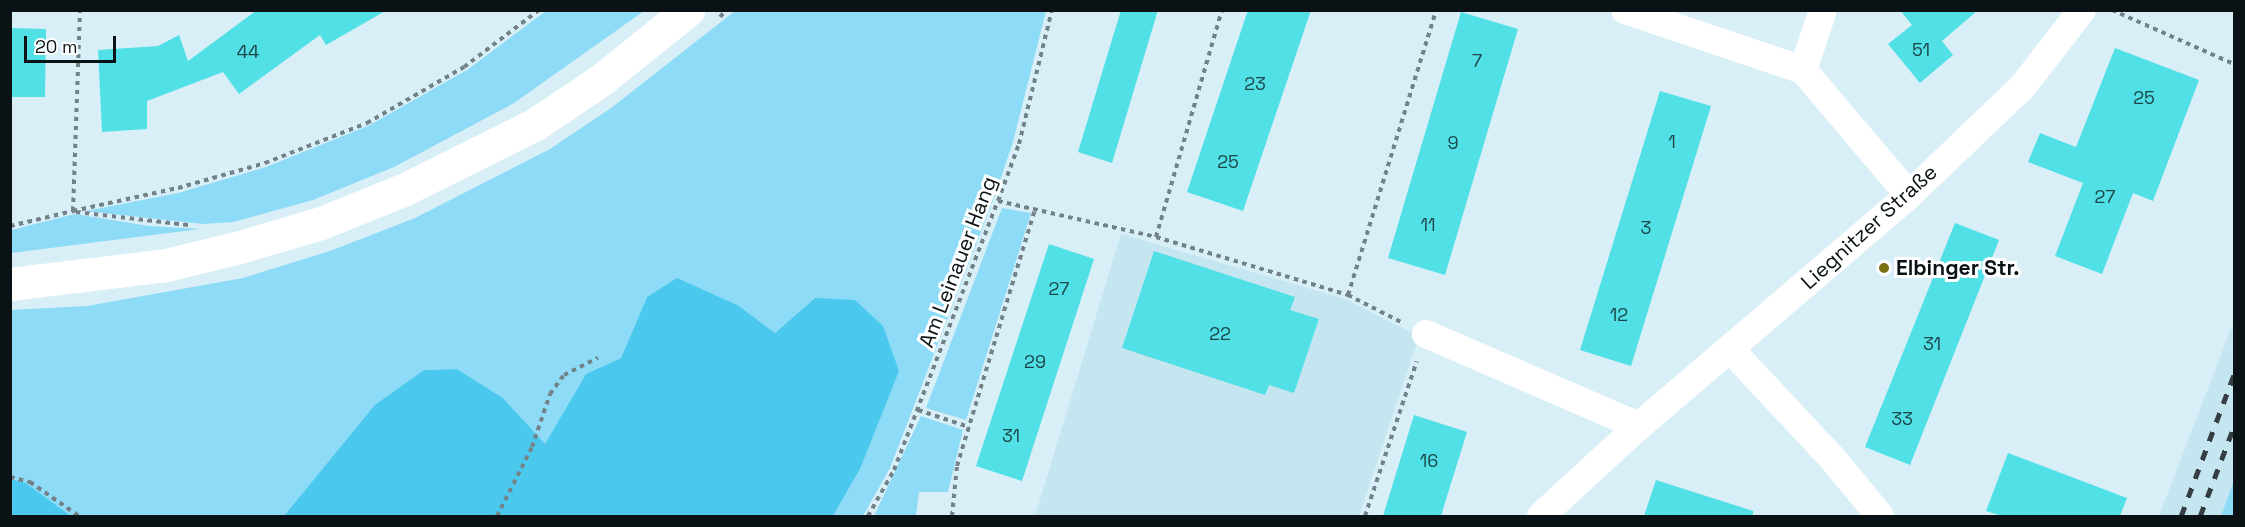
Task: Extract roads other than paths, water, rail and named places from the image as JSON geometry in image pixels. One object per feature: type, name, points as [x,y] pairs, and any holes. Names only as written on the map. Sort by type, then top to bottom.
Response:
[{"type":"street","points":[[10,284],[166,265],[229,250],[321,223],[404,190],[534,125],[601,80],[688,10]]},
{"type":"street","points":[[1625,10],[1803,70],[1909,195]]},
{"type":"street","points":[[1803,70],[1823,10]]},
{"type":"street","name":"Liegnitzer Straße","points":[[1541,516],[1639,426],[1909,195],[2023,86],[2082,10]]},
{"type":"street","points":[[1426,334],[1639,426]]},
{"type":"street","points":[[1730,349],[1833,459],[1880,516]]},
{"type":"railway","points":[[2181,516],[2234,374]]},
{"type":"railway","points":[[2200,516],[2234,426]]},
{"type":"place","name":"Elbinger Str.","points":[[1884,268]]}]
